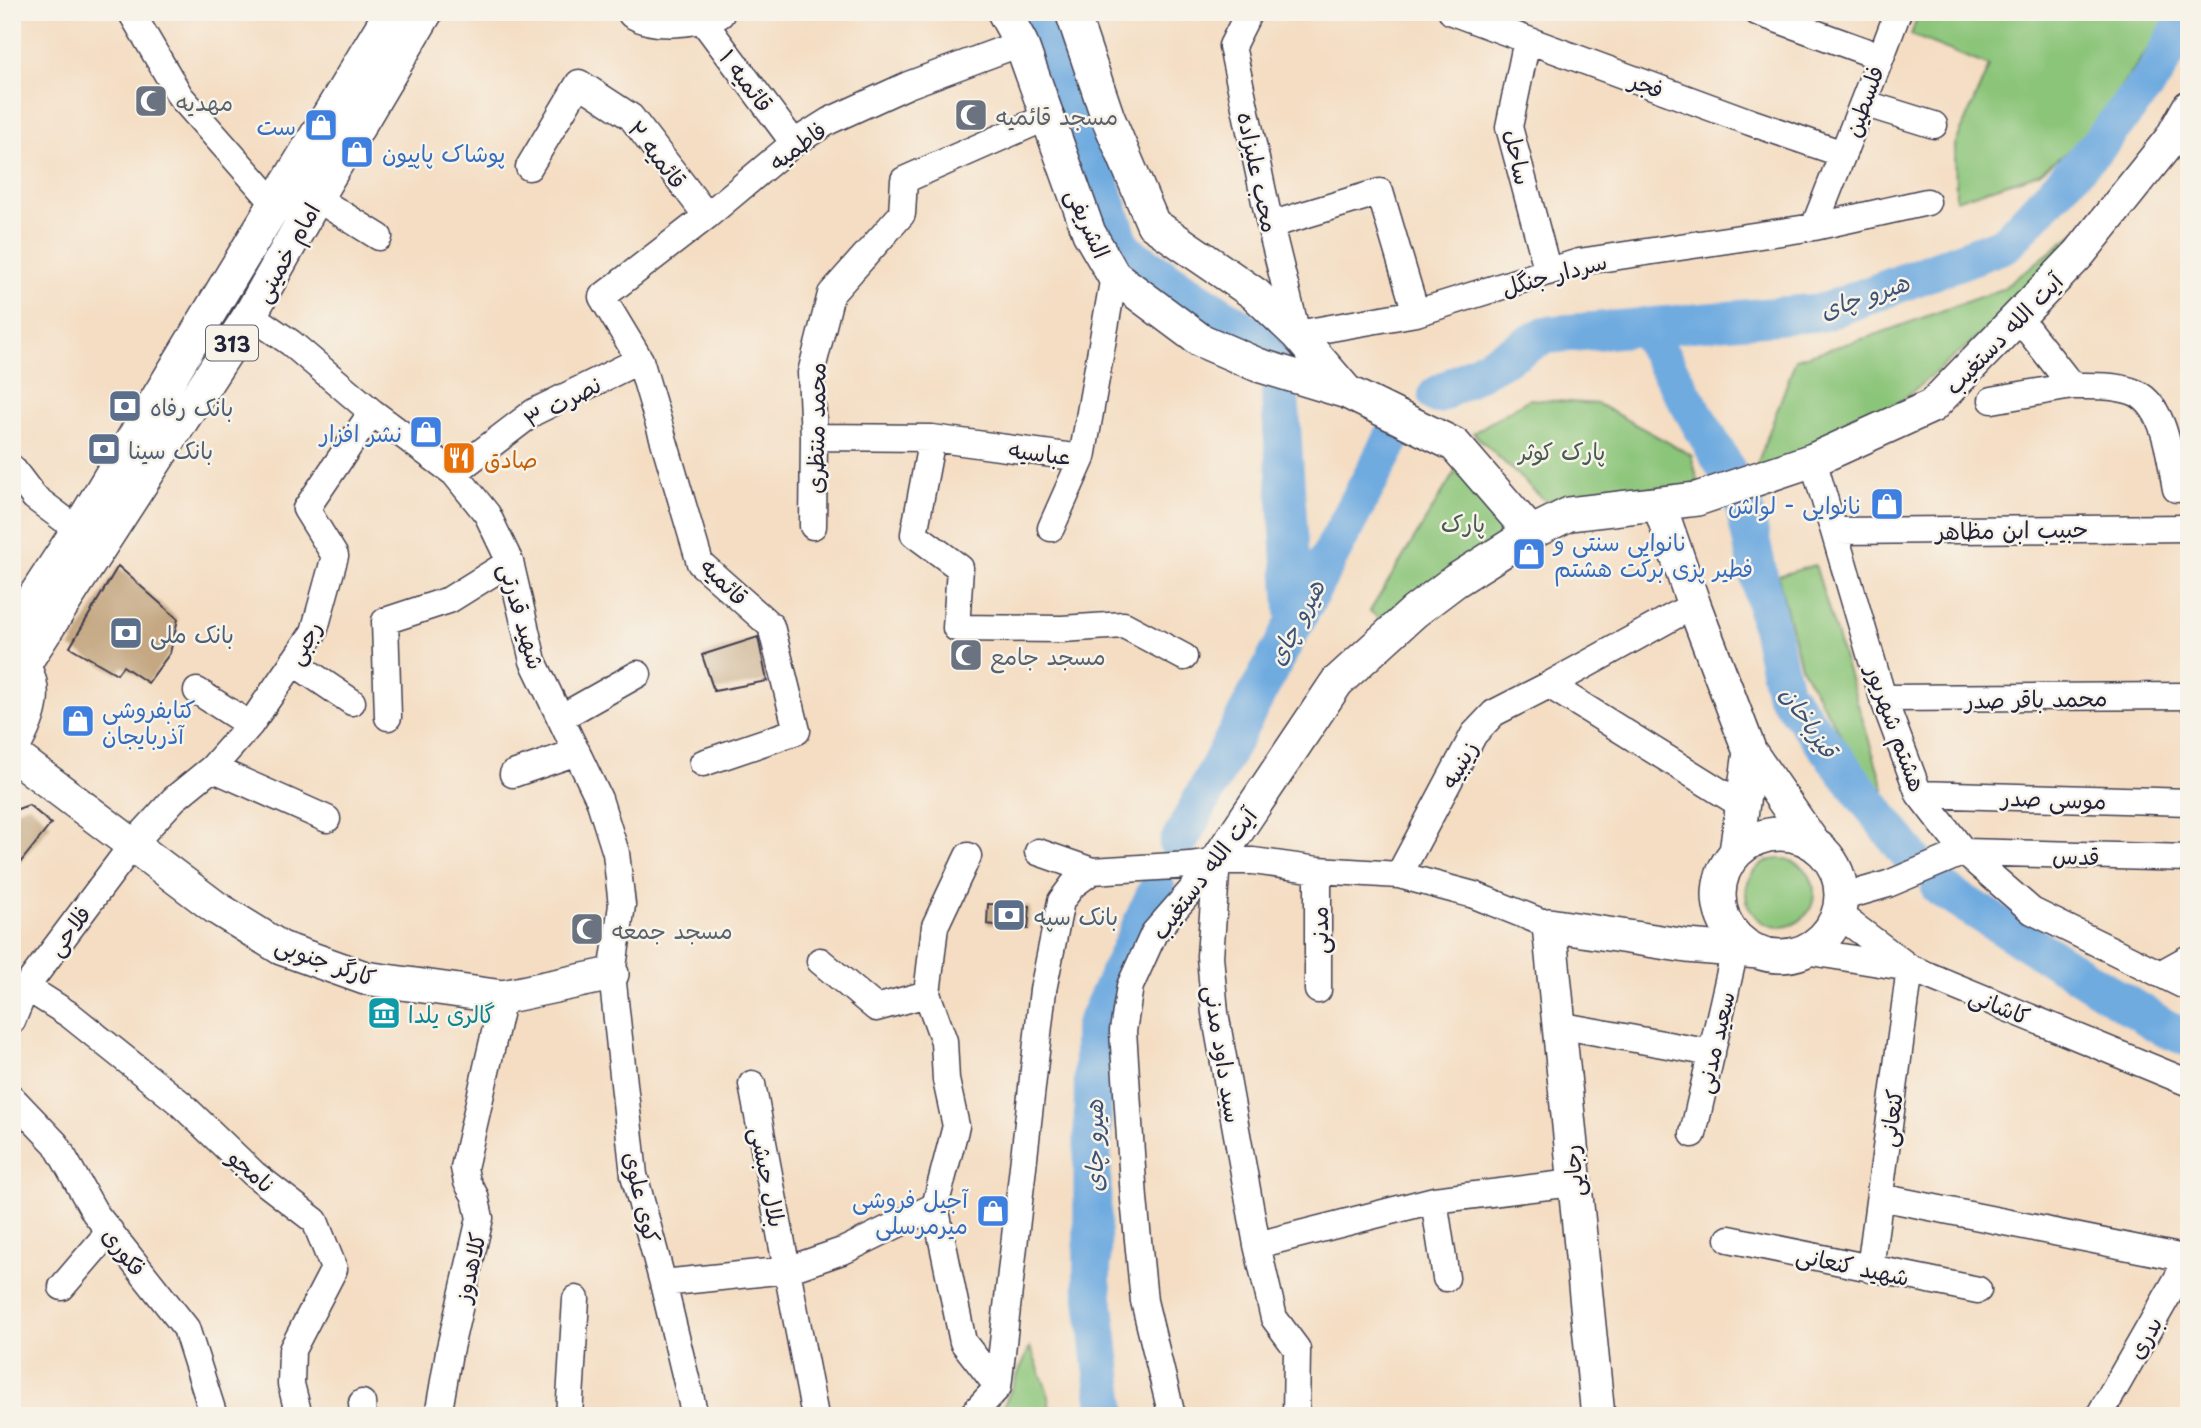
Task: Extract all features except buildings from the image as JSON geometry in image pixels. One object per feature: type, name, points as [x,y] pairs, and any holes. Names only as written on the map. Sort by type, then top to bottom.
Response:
[{"type":"main road","name":"امام خمینی","points":[[12,631],[78,530],[391,12]]},
{"type":"main road","name":"امام خمینی","points":[[18,658],[250,315],[426,12]]},
{"type":"main road","points":[[634,12],[640,16],[672,20],[709,15]]},
{"type":"main road","name":"الشریفی","points":[[1004,12],[1021,43],[1089,233],[1114,276],[1200,340],[1258,365],[1347,392]]},
{"type":"main road","points":[[1072,12],[1108,118],[1153,224],[1255,294],[1297,334],[1347,392],[1455,445],[1531,533]]},
{"type":"main road","name":"آیت الله دستغیب","points":[[1203,863],[1336,682],[1414,612],[1455,581],[1531,533],[1569,514],[1697,499],[1755,481],[1813,460],[1933,406],[2079,254],[2171,139],[2189,107]]},
{"type":"main road","points":[[1549,925],[1687,946],[1782,956],[1805,951],[1819,942],[1831,930],[1840,906],[1838,874],[1828,856],[1813,843],[1750,752],[1659,504]]},
{"type":"main road","points":[[12,751],[24,729],[31,706],[31,683],[18,658]]},
{"type":"main road","name":"کارگر جنوبی","points":[[12,751],[215,907],[281,948],[365,978],[503,997],[612,974]]},
{"type":"main road","points":[[1747,951],[1744,944],[1731,932],[1719,899],[1723,874],[1736,852],[1750,752]]},
{"type":"main road","points":[[1736,852],[1753,839],[1773,833],[1794,835],[1813,843]]},
{"type":"main road","points":[[1687,946],[1719,899]]},
{"type":"main road","name":"رجایی","points":[[1549,925],[1598,1416]]},
{"type":"street","points":[[131,12],[180,96],[276,205]]},
{"type":"street","name":"محب علیزاده","points":[[1249,12],[1233,46],[1270,225],[1297,334]]},
{"type":"street","name":"فجر","points":[[1452,12],[1843,154]]},
{"type":"street","name":"فلسطین","points":[[1757,12],[1881,57],[1814,227]]},
{"type":"street","points":[[1881,57],[1898,12]]},
{"type":"street","name":"قائمیه ۱","points":[[709,15],[794,143]]},
{"type":"street","name":"ساحل","points":[[1527,40],[1509,127],[1548,272]]},
{"type":"street","name":"فاطمیه","points":[[602,297],[707,216],[794,143],[829,121],[908,85],[1021,43]]},
{"type":"street","name":"قائمیه ۲","points":[[529,167],[579,83],[631,117],[707,216]]},
{"type":"street","points":[[1863,103],[1934,125]]},
{"type":"street","name":"محمد منتظری","points":[[813,526],[814,437],[811,373],[831,294],[902,214],[904,180],[1047,117]]},
{"type":"street","points":[[1270,225],[1380,192],[1416,313]]},
{"type":"street","points":[[316,198],[379,237]]},
{"type":"street","name":"سردار جنگل","points":[[1297,334],[1416,313],[1579,262],[1814,227],[1927,202]]},
{"type":"street","name":"عباسیه","points":[[814,437],[932,438],[1082,458],[1114,276]]},
{"type":"street","name":"قائمیه","points":[[602,297],[640,360],[700,563],[771,626],[797,731],[703,763]]},
{"type":"street","name":"شهید قدرتی","points":[[250,315],[290,343],[372,412],[454,473],[487,514],[510,562],[533,662],[599,799],[616,853],[622,905],[612,974]]},
{"type":"street","points":[[2018,317],[2072,386]]},
{"type":"street","name":"نصرت ۳","points":[[454,473],[534,412],[640,360]]},
{"type":"street","points":[[1992,400],[2072,386],[2112,387],[2145,397],[2164,428],[2176,489]]},
{"type":"street","name":"رجبی","points":[[133,844],[174,799],[212,768],[250,725],[314,632],[335,556],[306,509],[372,412]]},
{"type":"street","points":[[932,438],[914,534],[960,568],[956,628],[1062,629],[1124,625],[1184,657]]},
{"type":"street","points":[[1052,528],[1082,458]]},
{"type":"street","name":"هشتم شهریور","points":[[1813,460],[1883,698],[1919,794],[1964,852],[2032,911],[2189,988]]},
{"type":"street","points":[[12,468],[34,497],[78,530]]},
{"type":"street","name":"حبیب ابن مظاهر","points":[[1835,531],[2189,528]]},
{"type":"street","points":[[388,718],[385,621],[449,600],[510,562]]},
{"type":"street","name":"زینبیه","points":[[1399,875],[1474,734],[1493,713],[1694,605]]},
{"type":"street","points":[[293,662],[352,702]]},
{"type":"street","points":[[560,718],[638,674]]},
{"type":"street","points":[[1549,685],[1743,806]]},
{"type":"street","points":[[197,691],[250,725]]},
{"type":"street","name":"محمد باقر صدر","points":[[1883,698],[2189,696]]},
{"type":"street","points":[[513,774],[577,752]]},
{"type":"street","points":[[212,768],[327,819]]},
{"type":"street","name":"موسی صدر","points":[[1919,794],[2189,802]]},
{"type":"street","name":"فلاحی","points":[[12,1021],[26,987],[133,844]]},
{"type":"street","points":[[1038,852],[1092,871],[1253,862],[1318,870],[1399,875],[1474,895],[1549,925]]},
{"type":"street","points":[[1910,968],[1840,906],[1964,852]]},
{"type":"street","name":"قدس","points":[[1964,852],[2189,858]]},
{"type":"street","points":[[968,856],[935,926],[927,994],[944,1041],[946,1080],[956,1126],[935,1206],[963,1342],[998,1387]]},
{"type":"street","name":"سید داود مدنی","points":[[1203,863],[1215,1013],[1257,1245],[1274,1318],[1297,1349],[1296,1416]]},
{"type":"street","name":"آیت الله دستغیب","points":[[1172,1416],[1144,1301],[1123,1031],[1130,986],[1154,933],[1203,863]]},
{"type":"street","name":"مدنی","points":[[1318,870],[1318,990]]},
{"type":"street","points":[[971,1416],[998,1387],[1043,990],[1061,901],[1073,885],[1092,871]]},
{"type":"street","name":"سعید مدنی","points":[[1693,1133],[1712,1053],[1747,951]]},
{"type":"street","name":"کاشانی","points":[[1805,951],[1910,968],[2189,1083]]},
{"type":"street","points":[[2160,974],[2189,958]]},
{"type":"street","points":[[820,961],[876,1008],[927,994]]},
{"type":"street","name":"کنعانی","points":[[1870,1269],[1910,968]]},
{"type":"street","name":"کوی علوی","points":[[612,974],[634,1175],[695,1416]]},
{"type":"street","name":"نامجو","points":[[26,987],[70,1015],[180,1103],[254,1174],[315,1221],[334,1269],[292,1350],[291,1384],[299,1416]]},
{"type":"street","name":"کلاهدوز","points":[[438,1416],[449,1352],[480,1219],[475,1196],[467,1182],[464,1168],[503,997]]},
{"type":"street","points":[[1558,1025],[1712,1053]]},
{"type":"street","name":"بلال حبشی","points":[[752,1084],[815,1416]]},
{"type":"street","name":"فکوری","points":[[12,1098],[56,1144],[95,1213],[186,1328],[214,1416]]},
{"type":"street","points":[[1257,1245],[1434,1200],[1573,1183]]},
{"type":"street","points":[[1880,1197],[2189,1258]]},
{"type":"street","points":[[1434,1200],[1446,1278]]},
{"type":"street","points":[[663,1283],[787,1270],[845,1250],[935,1206]]},
{"type":"street","points":[[62,1287],[110,1231]]},
{"type":"street","name":"شهید کنعانی","points":[[1729,1239],[1978,1290]]},
{"type":"street","name":"بدری","points":[[2099,1416],[2189,1258]]},
{"type":"street","points":[[569,1416],[576,1299]]},
{"type":"green space","points":[[1919,12],[2174,12],[2086,137],[2039,173],[1956,200],[1955,145],[1989,66],[1911,35]]},
{"type":"green space","points":[[2080,229],[2004,315],[1901,401],[1751,481],[1796,359],[1872,336],[2002,289]]},
{"type":"green space","name":"پارک کوثر","points":[[1529,399],[1598,404],[1691,455],[1700,488],[1670,487],[1545,501],[1473,433]]},
{"type":"green space","name":"پارک","points":[[1455,472],[1468,475],[1512,528],[1382,621],[1370,611]]},
{"type":"green space","points":[[1815,565],[1884,789],[1873,790],[1801,667],[1778,576]]},
{"type":"green space","points":[[1780,859],[1793,862],[1804,869],[1811,880],[1814,893],[1811,906],[1804,917],[1793,924],[1780,927],[1767,924],[1756,917],[1749,906],[1746,893],[1749,880],[1756,869],[1767,862]]},
{"type":"green space","points":[[1030,1347],[1047,1390],[1051,1416],[999,1416]]},
{"type":"waterway","points":[[1033,12],[1053,42],[1123,250],[1275,350]]},
{"type":"waterway","name":"هیرو چای","points":[[1437,395],[1545,335],[1824,312],[2005,244],[2100,143],[2155,74],[2189,12]]},
{"type":"waterway","points":[[1644,326],[1737,488]]},
{"type":"waterway","points":[[1280,396],[1295,623]]},
{"type":"waterway","name":"هیرو چای","points":[[1178,844],[1392,438]]},
{"type":"waterway","name":"قیزباخان","points":[[1745,511],[1784,692],[1918,866]]},
{"type":"waterway","name":"قیزباخان","points":[[1940,888],[2165,1028],[2189,1038]]},
{"type":"waterway","name":"هیرو چای","points":[[1108,1416],[1092,1281],[1093,1029],[1157,890]]},
{"type":"place","name":"مهدیه","points":[[151,101]]},
{"type":"place","name":"مسجد قائمیه","points":[[971,115]]},
{"type":"place","name":"ست","points":[[321,125]]},
{"type":"place","name":"پوشاک پاپیون","points":[[357,152]]},
{"type":"place","name":"بانک رفاه","points":[[125,406]]},
{"type":"place","name":"نشر افزار","points":[[426,432]]},
{"type":"place","name":"بانک سینا","points":[[104,449]]},
{"type":"place","name":"صادق","points":[[459,458]]},
{"type":"place","name":"نانوایی - لواش","points":[[1887,504]]},
{"type":"place","name":"نانوایی سنتی و فطیر پزی برکت هشتم","points":[[1529,554]]},
{"type":"place","name":"بانک ملی","points":[[126,633]]},
{"type":"place","name":"مسجد جامع","points":[[966,655]]},
{"type":"place","name":"کتابفروشی آذربایجان","points":[[78,721]]},
{"type":"place","name":"بانک سپه","points":[[1009,915]]},
{"type":"place","name":"مسجد جمعه","points":[[587,929]]},
{"type":"place","name":"گالری یلدا","points":[[384,1013]]},
{"type":"place","name":"آجیل فروشی میرمرسلی","points":[[993,1211]]}]
